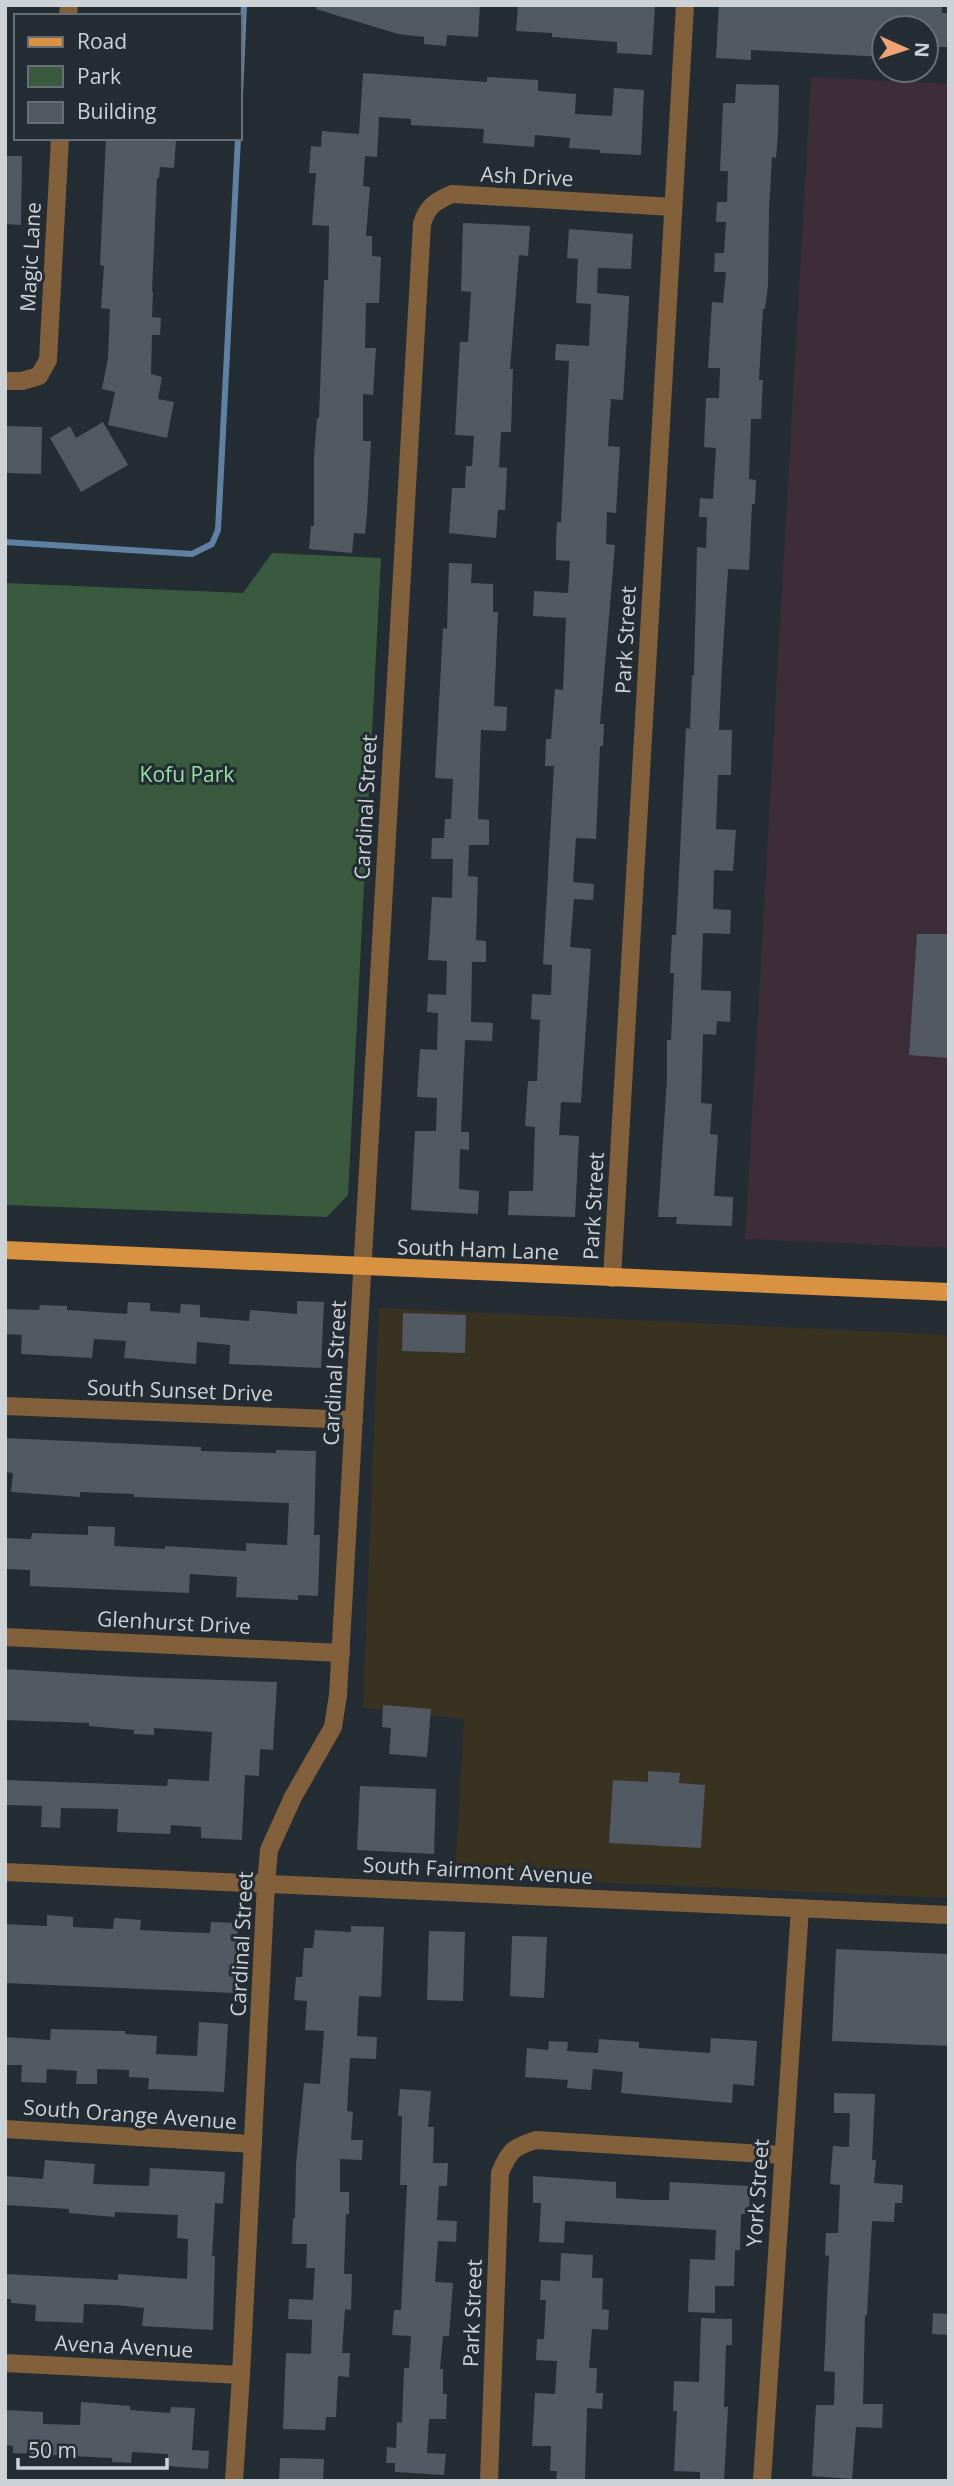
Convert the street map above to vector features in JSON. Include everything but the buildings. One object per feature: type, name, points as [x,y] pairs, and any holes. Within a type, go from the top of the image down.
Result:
[{"type":"main road","name":"South Ham Lane","points":[[5,1250],[949,1292]]},
{"type":"street","name":"Park Street","points":[[612,1278],[685,5]]},
{"type":"street","name":"Magic Lane","points":[[5,381],[22,382],[39,376],[48,360],[60,140]]},
{"type":"street","name":"Ash Drive","points":[[420,252],[425,214],[433,203],[452,194],[673,207]]},
{"type":"street","name":"Cardinal Street","points":[[234,2481],[269,1850],[293,1797],[332,1727],[341,1653],[420,252]]},
{"type":"street","name":"South Sunset Drive","points":[[5,1406],[354,1420]]},
{"type":"street","name":"Glenhurst Drive","points":[[5,1637],[341,1653]]},
{"type":"street","name":"South Fairmont Avenue","points":[[5,1872],[949,1915]]},
{"type":"street","name":"York Street","points":[[762,2481],[800,1908]]},
{"type":"street","name":"South Orange Avenue","points":[[5,2129],[253,2144]]},
{"type":"street","name":"Park Street","points":[[489,2481],[500,2173],[512,2150],[518,2145],[536,2140],[782,2155]]},
{"type":"street","name":"Avena Avenue","points":[[5,2363],[241,2375]]},
{"type":"shaded area","points":[[811,77],[870,80],[870,84],[949,84],[949,1248],[745,1239]]},
{"type":"shaded area","points":[[379,1308],[949,1335],[949,1898],[455,1876],[464,1719],[363,1708]]},
{"type":"green space","name":"Kofu Park","points":[[272,553],[381,558],[348,1195],[327,1217],[5,1205],[5,583],[243,593]]},
{"type":"waterway","points":[[242,50],[244,5]]},
{"type":"waterway","points":[[5,542],[192,554],[212,544],[218,530],[238,140]]}]
